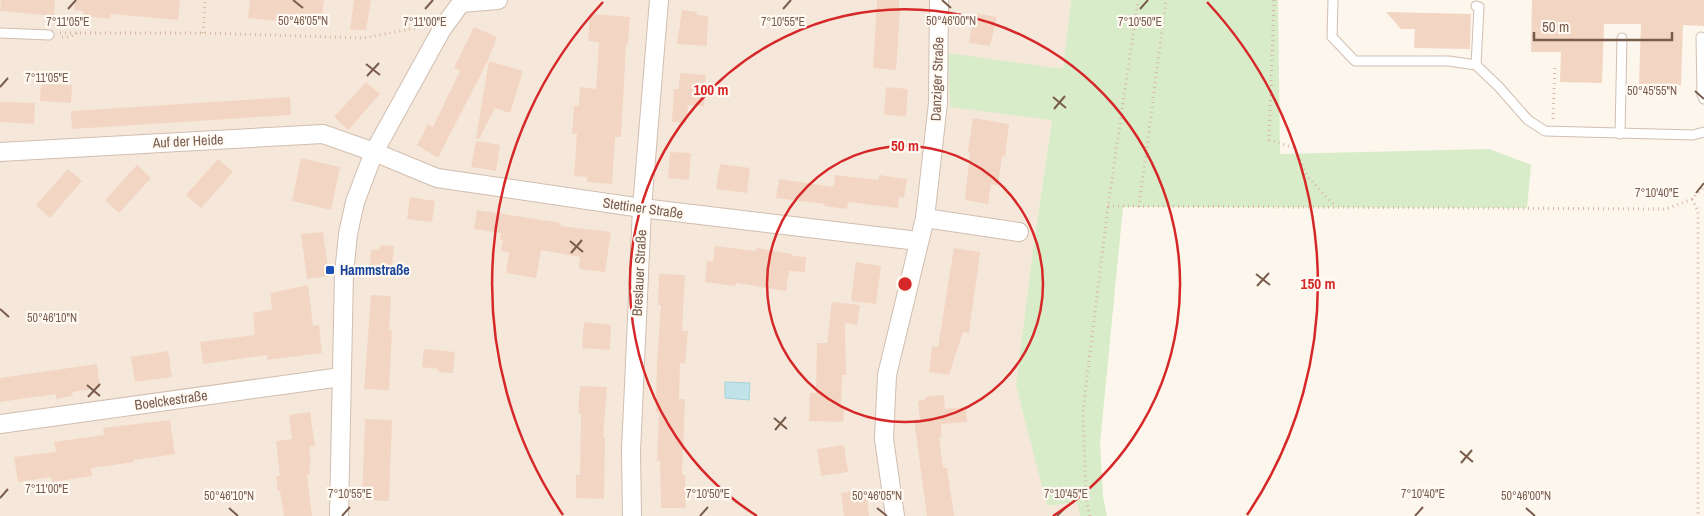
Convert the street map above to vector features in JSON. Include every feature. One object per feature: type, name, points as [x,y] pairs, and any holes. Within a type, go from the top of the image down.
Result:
[{"type":"street","points":[[338,516],[344,274],[348,234],[355,202],[374,152],[442,29],[461,2],[498,0]]},
{"type":"street","name":"Breslauer Straße","points":[[632,516],[631,451],[642,208],[659,0]]},
{"type":"street","name":"Danziger Straße","points":[[896,516],[884,439],[887,375],[925,218],[938,103],[939,0]]},
{"type":"street","name":"Auf der Heide","points":[[0,152],[322,134],[374,152]]},
{"type":"street","name":"Stettiner Straße","points":[[374,152],[437,178],[642,208],[918,241]]},
{"type":"street","points":[[925,218],[1019,232]]},
{"type":"street","name":"Boelckestraße","points":[[0,424],[341,377]]},
{"type":"lane","points":[[1333,0],[1332,37],[1355,61],[1449,61],[1476,65],[1499,87],[1528,120],[1545,132],[1693,135],[1704,132]]},
{"type":"lane","points":[[1476,6],[1479,6],[1476,65]]},
{"type":"lane","points":[[0,33],[49,35]]},
{"type":"lane","points":[[1701,37],[1702,95],[1704,99]]},
{"type":"lane","points":[[1620,134],[1622,38]]},
{"type":"path","points":[[203,33],[205,2],[208,0]]},
{"type":"path","points":[[1090,516],[1086,498],[1083,410],[1108,206],[1138,0]]},
{"type":"path","points":[[1139,208],[1166,0]]},
{"type":"path","points":[[1274,0],[1269,140],[1295,148],[1307,176],[1336,208]]},
{"type":"path","points":[[61,33],[203,33],[364,38],[431,24],[442,29]]},
{"type":"path","points":[[1553,132],[1555,65]]},
{"type":"path","points":[[1108,206],[1139,208],[1666,208],[1692,198],[1704,186]]},
{"type":"path","points":[[1692,198],[1698,211],[1698,516]]},
{"type":"shaded area","points":[[0,0],[1071,0],[1063,69],[1052,120],[1034,243],[1048,506],[1077,502],[1080,516],[0,516]]},
{"type":"green space","points":[[1071,0],[1278,0],[1280,154],[1489,149],[1531,165],[1527,208],[1123,207],[1100,444],[1103,496],[1107,516],[1080,516],[1077,502],[1047,506],[1016,385],[1052,120],[950,107],[948,53],[1063,69]]},
{"type":"water","points":[[725,382],[750,383],[749,400],[725,398]]},
{"type":"building","points":[[1,0],[55,0],[54,16],[0,11]]},
{"type":"building","points":[[75,0],[180,0],[178,20],[111,14],[110,19],[83,16],[83,11],[74,10]]},
{"type":"building","points":[[250,0],[324,0],[321,21],[276,16],[276,21],[248,18]]},
{"type":"building","points":[[354,0],[371,0],[366,30],[350,30]]},
{"type":"building","points":[[877,0],[899,0],[896,70],[873,68]]},
{"type":"building","points":[[1532,0],[1704,0],[1704,26],[1683,25],[1681,85],[1639,84],[1641,24],[1604,24],[1602,83],[1560,82],[1561,52],[1531,52]]},
{"type":"building","points":[[682,10],[708,16],[707,46],[677,44]]},
{"type":"building","points":[[1386,12],[1471,14],[1470,49],[1414,48],[1415,29],[1401,29]]},
{"type":"building","points":[[974,13],[997,17],[990,46],[969,43]]},
{"type":"building","points":[[590,14],[630,17],[628,44],[626,44],[621,137],[615,137],[612,184],[587,182],[587,177],[574,176],[577,134],[572,134],[574,106],[579,106],[580,87],[596,89],[599,42],[588,41]]},
{"type":"building","points":[[474,27],[497,37],[488,60],[438,158],[417,145],[428,124],[433,127],[460,71],[454,68]]},
{"type":"building","points":[[489,61],[523,71],[510,113],[495,108],[479,139],[476,138]]},
{"type":"building","points":[[680,73],[706,75],[704,106],[688,105],[686,123],[672,122],[674,89],[679,89]]},
{"type":"building","points":[[366,82],[380,94],[348,130],[334,117]]},
{"type":"building","points":[[41,84],[72,85],[71,103],[40,101]]},
{"type":"building","points":[[886,87],[908,89],[906,116],[884,115]]},
{"type":"building","points":[[290,97],[291,115],[72,129],[71,111]]},
{"type":"building","points":[[0,102],[35,103],[34,124],[0,122]]},
{"type":"building","points":[[973,118],[1009,124],[1005,157],[1002,156],[998,185],[991,184],[988,204],[965,200],[970,152],[968,152]]},
{"type":"building","points":[[476,141],[500,145],[496,171],[471,167]]},
{"type":"building","points":[[670,152],[691,153],[689,180],[668,178]]},
{"type":"building","points":[[301,158],[340,167],[331,210],[292,201]]},
{"type":"building","points":[[218,159],[233,172],[201,208],[186,195]]},
{"type":"building","points":[[720,164],[750,168],[747,193],[716,189]]},
{"type":"building","points":[[137,165],[151,178],[119,213],[105,200]]},
{"type":"building","points":[[68,169],[82,181],[50,218],[36,205]]},
{"type":"building","points":[[835,175],[878,180],[879,175],[907,179],[904,198],[899,197],[898,208],[848,202],[847,209],[824,206],[825,204],[776,198],[779,179],[834,187]]},
{"type":"building","points":[[410,197],[435,201],[432,222],[407,219]]},
{"type":"building","points":[[477,210],[561,223],[560,226],[611,232],[605,272],[579,269],[580,257],[541,250],[536,278],[506,273],[509,252],[501,251],[503,240],[500,240],[501,233],[474,229]]},
{"type":"building","points":[[323,232],[329,276],[307,279],[301,234]]},
{"type":"building","points":[[380,245],[394,246],[392,267],[370,266],[371,250],[379,250]]},
{"type":"building","points":[[715,246],[756,251],[757,248],[792,254],[792,256],[806,257],[805,272],[789,271],[786,291],[736,283],[735,286],[705,282],[707,261],[713,262]]},
{"type":"building","points":[[954,248],[980,252],[969,333],[963,332],[949,375],[929,372],[932,346],[938,347]]},
{"type":"building","points":[[856,262],[881,266],[876,304],[851,301]]},
{"type":"building","points":[[659,274],[685,275],[682,331],[688,331],[685,364],[680,363],[679,399],[685,399],[682,475],[685,475],[686,508],[661,508],[660,461],[657,461],[659,412],[656,412],[661,305],[658,305]]},
{"type":"building","points":[[308,285],[313,326],[319,325],[322,353],[267,360],[267,355],[203,364],[200,342],[255,335],[253,313],[272,309],[270,293]]},
{"type":"building","points":[[371,295],[391,296],[389,330],[392,330],[389,390],[364,389]]},
{"type":"building","points":[[832,302],[860,305],[857,325],[845,323],[846,375],[842,375],[841,408],[844,408],[843,422],[809,421],[810,393],[816,393],[817,343],[827,343]]},
{"type":"building","points":[[584,322],[611,325],[610,350],[582,348]]},
{"type":"building","points":[[424,349],[455,352],[453,373],[438,372],[438,369],[422,367]]},
{"type":"building","points":[[168,351],[172,377],[135,382],[131,357]]},
{"type":"building","points":[[97,364],[100,388],[72,392],[73,396],[56,399],[56,394],[0,402],[0,378]]},
{"type":"building","points":[[580,386],[607,387],[603,437],[605,437],[604,499],[576,498],[576,475],[580,475],[581,414],[578,413]]},
{"type":"building","points":[[944,395],[945,409],[966,407],[967,422],[941,424],[942,437],[939,437],[943,468],[947,468],[954,516],[927,516],[914,419],[920,419],[918,401],[925,400],[925,397]]},
{"type":"building","points":[[310,412],[315,446],[309,446],[311,465],[309,465],[310,475],[307,475],[312,516],[284,516],[276,477],[280,476],[276,441],[292,439],[289,415]]},
{"type":"building","points":[[365,419],[392,420],[389,501],[362,500]]},
{"type":"building","points":[[170,420],[175,454],[91,468],[92,476],[52,482],[51,477],[18,482],[14,457],[56,452],[54,442],[104,435],[103,428]]},
{"type":"building","points":[[844,445],[848,472],[821,476],[817,449]]},
{"type":"building","points":[[866,489],[869,516],[844,516],[841,493]]},
{"type":"place","name":"Hammstraße","points":[[330,270]]}]
